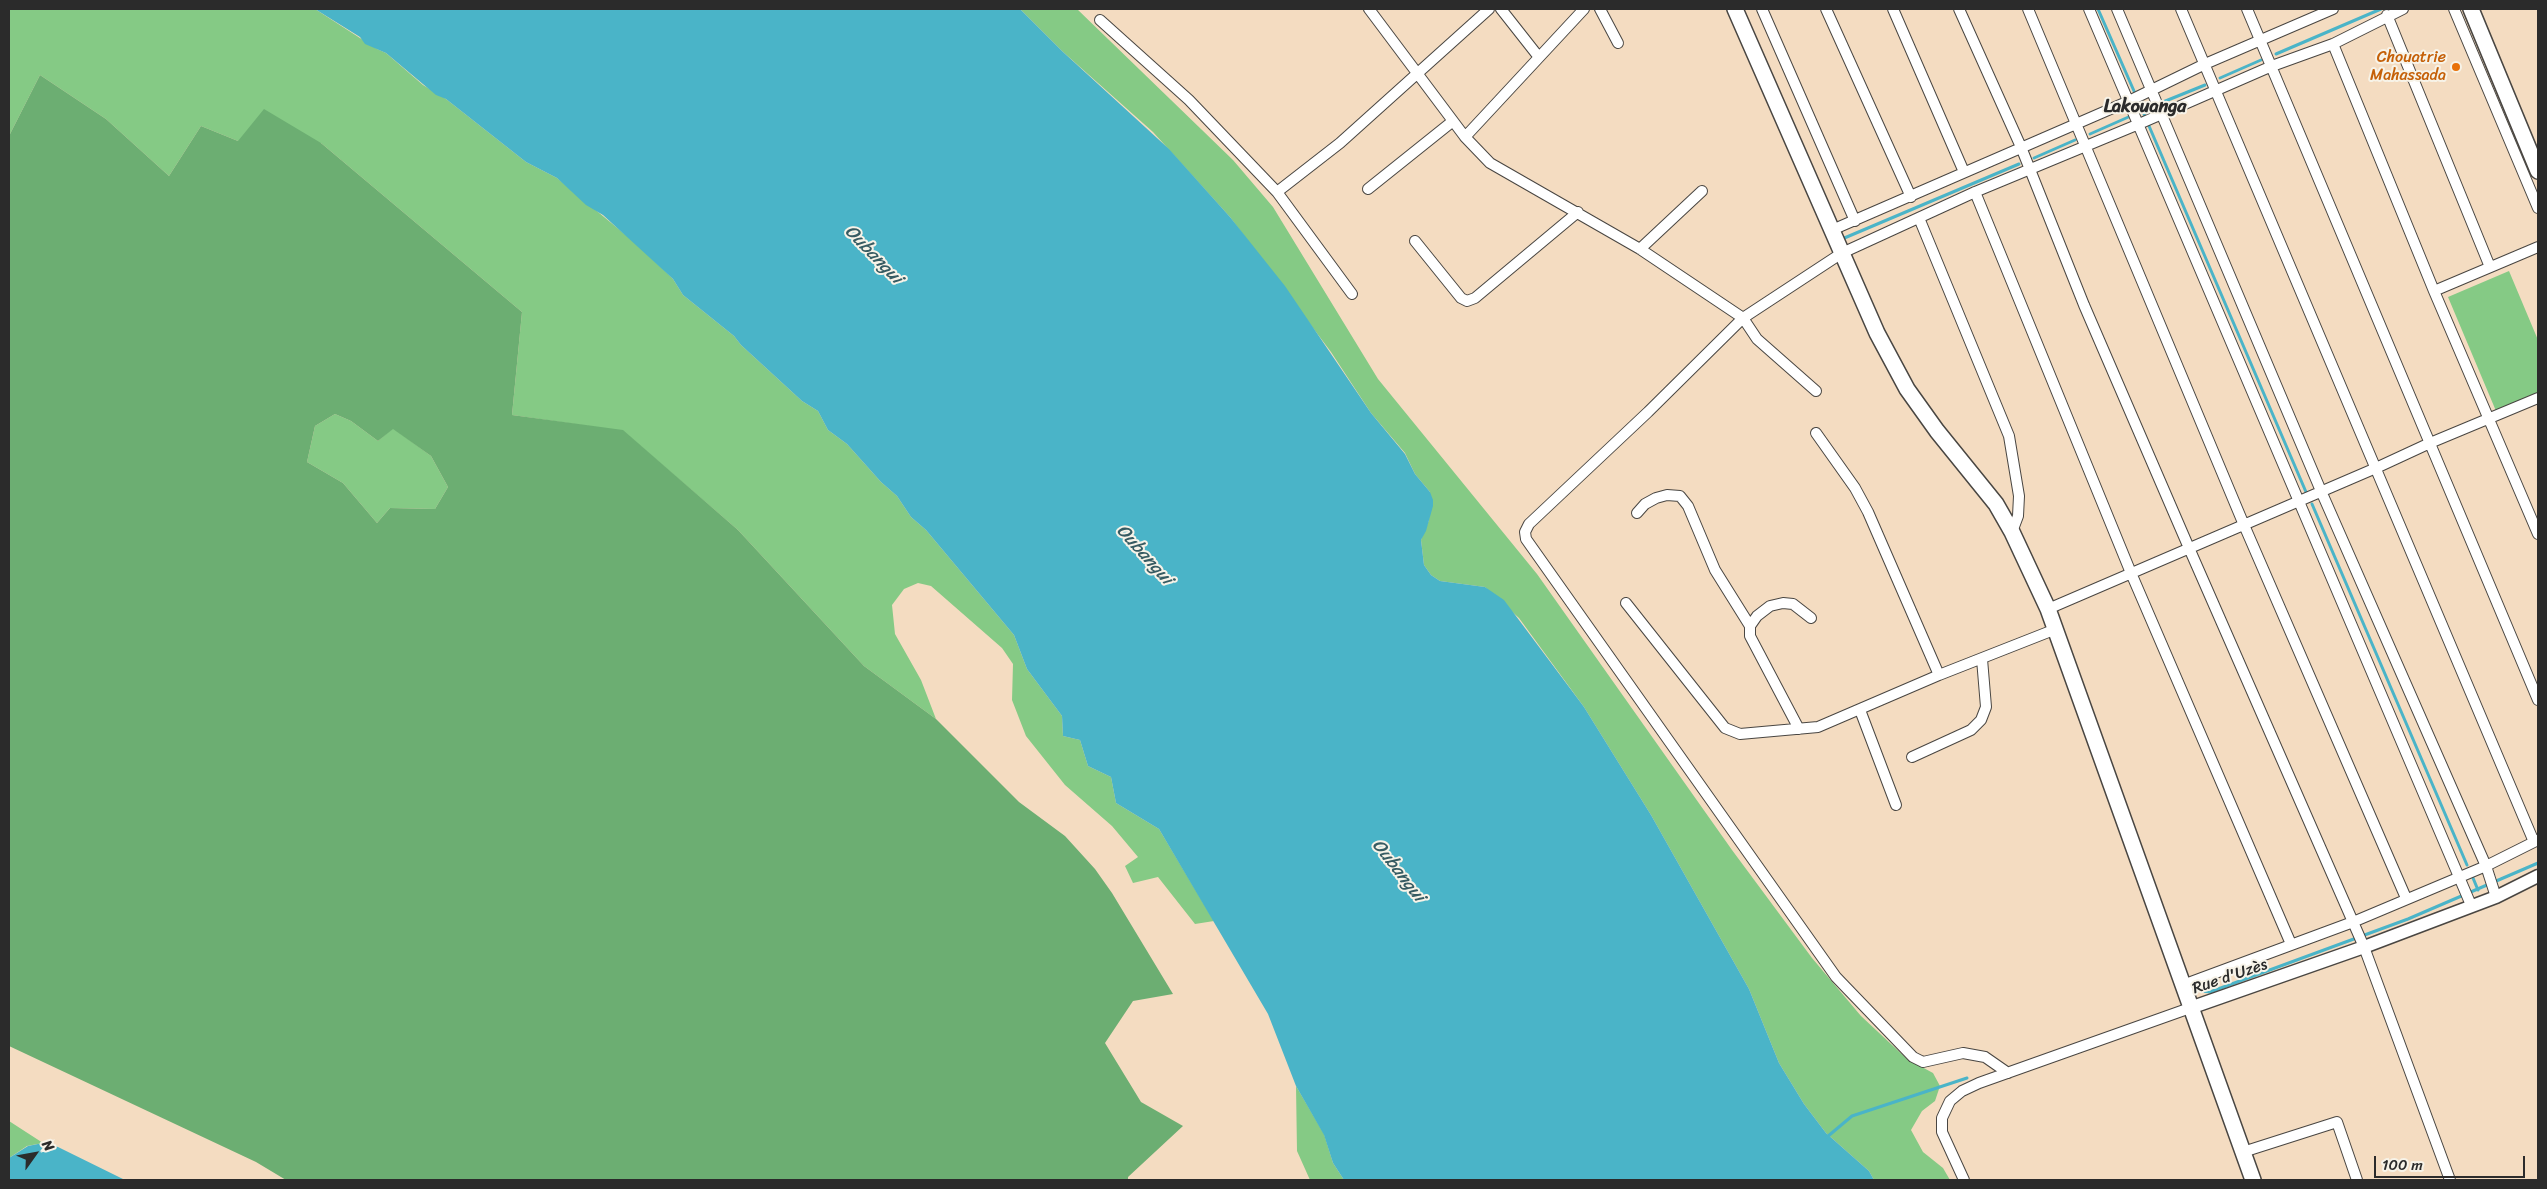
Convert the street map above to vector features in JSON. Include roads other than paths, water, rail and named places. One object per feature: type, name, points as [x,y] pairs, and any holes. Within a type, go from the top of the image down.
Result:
[{"type":"main road","points":[[1735,9],[1877,333],[1907,389],[1937,431],[1996,504],[2012,532],[2048,609],[2253,1180]]},
{"type":"main road","points":[[2471,9],[2538,171]]},
{"type":"street","points":[[1369,9],[1419,73],[1465,137],[1498,169],[1578,212],[1640,249],[1743,318],[1757,339],[1816,391]]},
{"type":"street","points":[[1277,192],[1340,143],[1490,9]]},
{"type":"street","points":[[1501,9],[1538,56]]},
{"type":"street","points":[[1465,137],[1503,98],[1538,56],[1584,9]]},
{"type":"street","points":[[1600,9],[1618,43]]},
{"type":"street","points":[[1762,9],[1855,221]]},
{"type":"street","points":[[1826,9],[1911,197]]},
{"type":"street","points":[[1893,9],[1964,172]]},
{"type":"street","points":[[1959,9],[2021,147],[2081,298],[2364,947],[2450,1180]]},
{"type":"street","points":[[2028,9],[2244,525],[2406,898]]},
{"type":"street","points":[[2089,9],[2471,905]]},
{"type":"street","points":[[2117,9],[2321,491],[2486,866],[2496,897]]},
{"type":"street","points":[[2181,9],[2536,841],[2486,866],[2406,898],[2353,922],[2183,984]]},
{"type":"street","points":[[2247,9],[2538,700]]},
{"type":"street","points":[[1832,230],[2152,91],[2317,12],[2333,9]]},
{"type":"street","points":[[2008,1073],[1985,1058],[1963,1053],[1923,1062],[1913,1057],[1843,984],[1526,539],[1525,532],[1529,524],[1648,412],[1743,318],[1842,254],[1975,192],[2272,66],[2333,44],[2403,9]]},
{"type":"street","points":[[2454,9],[2538,208]]},
{"type":"street","points":[[2387,16],[2490,267]]},
{"type":"street","points":[[1100,20],[1190,100],[1277,192],[1352,294]]},
{"type":"street","points":[[2333,44],[2434,291],[2538,534]]},
{"type":"street","points":[[1368,189],[1453,121]]},
{"type":"street","points":[[1640,249],[1702,191]]},
{"type":"street","points":[[1975,192],[2131,573],[2291,944]]},
{"type":"street","points":[[1415,241],[1460,298],[1467,301],[1475,298],[1578,212]]},
{"type":"street","points":[[1919,218],[2009,436],[2019,496],[2018,516],[2012,532]]},
{"type":"street","points":[[2434,291],[2538,247]]},
{"type":"street","points":[[2048,609],[2538,398]]},
{"type":"street","points":[[1816,433],[1855,488],[1868,512],[1939,675]]},
{"type":"street","points":[[1637,513],[1645,504],[1656,498],[1667,496],[1680,496],[1688,506],[1715,570],[1750,626],[1750,636],[1799,729]]},
{"type":"street","points":[[1626,603],[1725,728],[1740,734],[1785,728],[1818,727],[1939,675],[2056,629]]},
{"type":"street","points":[[1750,626],[1757,616],[1770,606],[1783,603],[1793,604],[1811,618]]},
{"type":"street","points":[[1912,757],[1971,730],[1981,720],[1986,707],[1982,659]]},
{"type":"street","points":[[1860,710],[1896,805]]},
{"type":"street","name":"Rue d'Uzès","points":[[1964,1180],[1942,1132],[1942,1118],[1950,1101],[1962,1091],[2364,947],[2496,897],[2538,876]]},
{"type":"street","points":[[2243,1152],[2337,1122],[2357,1180]]},
{"type":"water","name":"Oubangui","points":[[315,9],[1020,9],[1062,51],[1169,149],[1230,217],[1285,286],[1371,413],[1405,454],[1415,474],[1430,492],[1433,506],[1426,531],[1421,540],[1424,565],[1431,575],[1440,581],[1485,587],[1504,600],[1584,707],[1651,815],[1749,989],[1779,1063],[1804,1104],[1826,1133],[1869,1171],[1874,1180],[1344,1180],[1333,1163],[1324,1135],[1296,1086],[1268,1014],[1159,829],[1116,803],[1111,777],[1088,766],[1080,740],[1063,736],[1062,716],[1027,669],[1014,635],[926,530],[911,517],[897,496],[881,482],[847,444],[828,430],[818,411],[802,401],[741,345],[734,336],[683,295],[673,279],[603,215],[586,205],[557,178],[526,162],[446,99],[436,95],[386,53],[365,44],[360,37]]},
{"type":"water","points":[[43,1143],[58,1147],[125,1180],[9,1180],[9,1158],[28,1146]]},
{"type":"waterway","points":[[2098,9],[2134,91]]},
{"type":"waterway","points":[[2276,54],[2381,9]]},
{"type":"waterway","points":[[2220,78],[2261,60]]},
{"type":"waterway","points":[[2163,102],[2205,85]]},
{"type":"waterway","points":[[2139,104],[2145,116]]},
{"type":"waterway","points":[[2137,114],[2152,107]]},
{"type":"waterway","points":[[2090,134],[2133,115]]},
{"type":"waterway","points":[[2149,126],[2306,492]]},
{"type":"waterway","points":[[2034,158],[2075,140]]},
{"type":"waterway","points":[[1842,239],[2019,164]]},
{"type":"waterway","points":[[2312,504],[2467,865]]},
{"type":"waterway","points":[[2202,991],[2210,992],[2408,919],[2538,863]]},
{"type":"waterway","points":[[2473,878],[2478,890]]},
{"type":"waterway","points":[[1827,1137],[1852,1116],[1967,1078]]},
{"type":"place","name":"Chouatrie Mahassada","points":[[2456,67]]},
{"type":"district","name":"Lakouanga","points":[[2145,107]]}]
